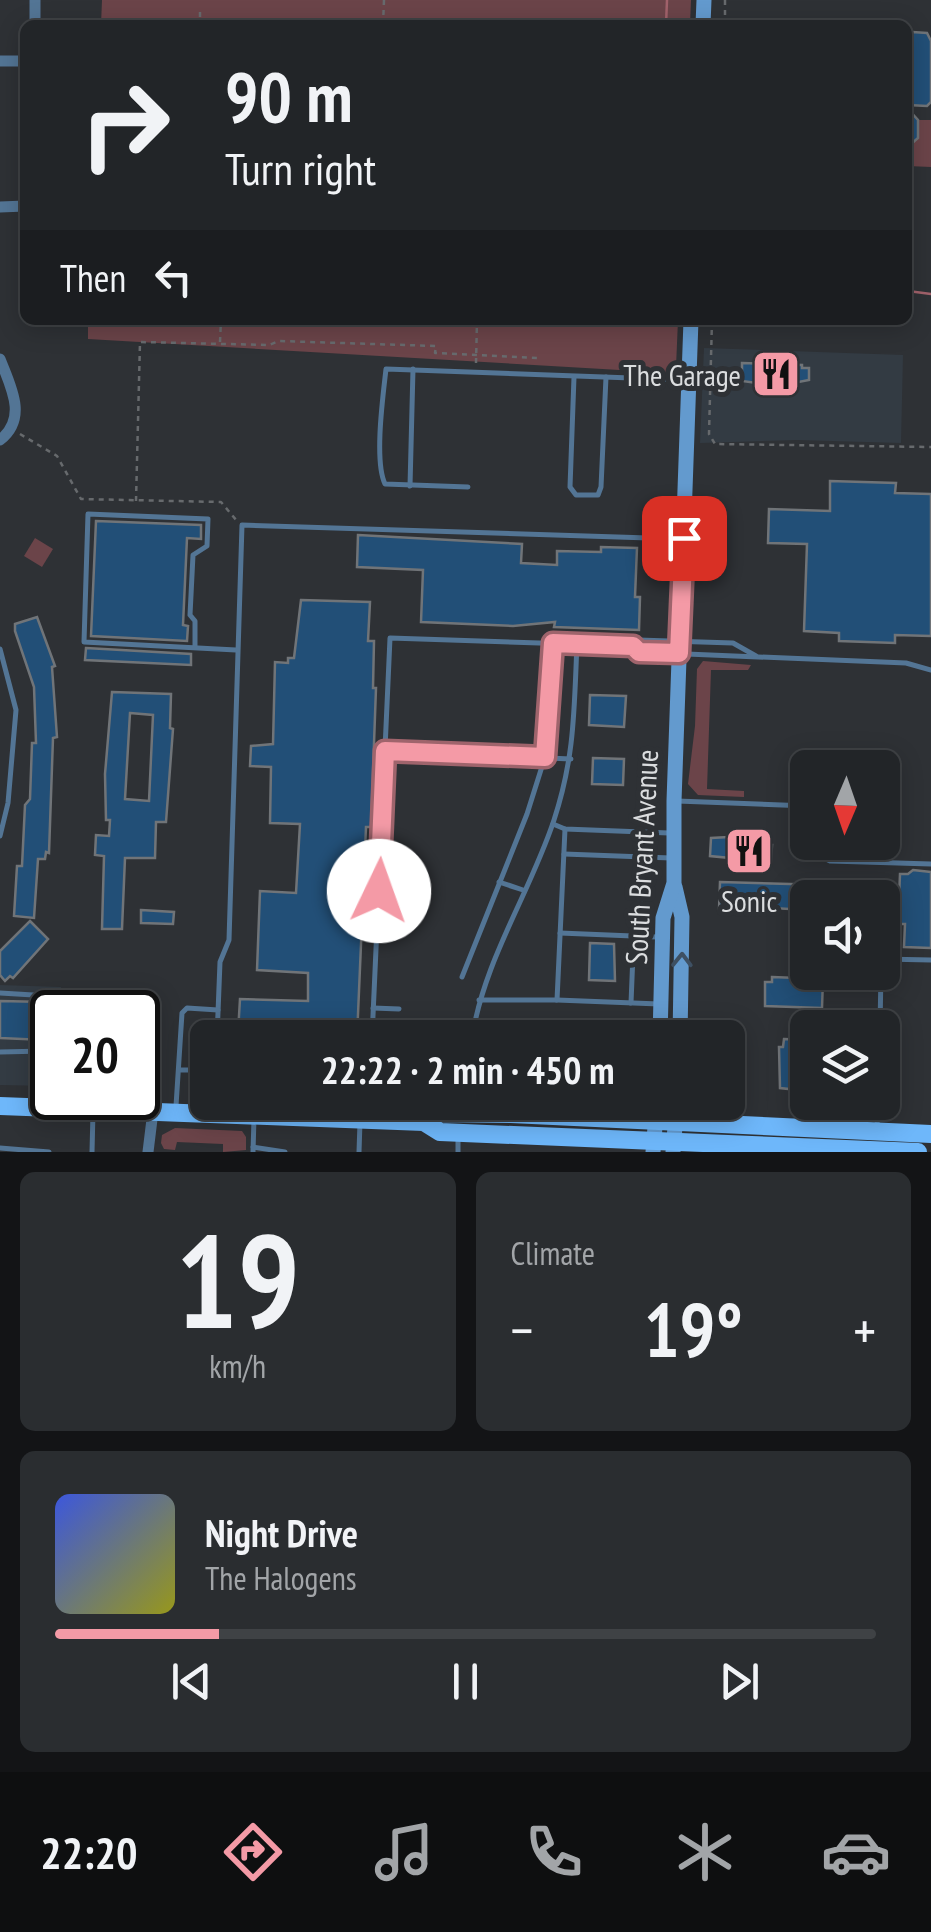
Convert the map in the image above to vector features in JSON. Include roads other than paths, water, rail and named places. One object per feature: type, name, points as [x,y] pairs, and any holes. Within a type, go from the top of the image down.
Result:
[{"type":"main road","name":"South Bryant Avenue","points":[[661,1020],[663,918],[674,883],[692,325]]},
{"type":"main road","points":[[674,883],[682,917],[680,1020]]},
{"type":"main road","points":[[0,1106],[30,1107]]},
{"type":"main road","points":[[160,1111],[190,1110]]},
{"type":"main road","points":[[745,1118],[931,1134]]},
{"type":"main road","points":[[411,1120],[424,1122],[440,1132],[563,1144],[918,1152]]},
{"type":"main road","points":[[424,1122],[428,1120]]},
{"type":"main road","points":[[654,1146],[655,1120]]},
{"type":"main road","points":[[673,1147],[675,1120]]},
{"type":"main road","points":[[877,1151],[904,1132]]},
{"type":"street","points":[[0,359],[15,401],[16,420],[0,440]]},
{"type":"street","points":[[148,1152],[153,1120]]},
{"type":"lane","points":[[468,487],[385,484],[381,479],[386,369],[688,380]]},
{"type":"lane","points":[[410,486],[412,370]]},
{"type":"lane","points":[[574,376],[570,487],[576,495],[598,496],[606,377]]},
{"type":"lane","points":[[195,648],[195,621],[190,614],[193,555],[207,546],[208,519],[88,514],[84,642],[195,648],[236,650]]},
{"type":"lane","points":[[218,1020],[220,962],[229,940],[242,526],[684,538]]},
{"type":"lane","points":[[373,1020],[390,638],[633,646],[639,652],[734,644],[756,656]]},
{"type":"lane","points":[[633,646],[638,640],[756,656],[906,663],[931,670]]},
{"type":"lane","points":[[462,977],[527,814],[545,757],[553,643]]},
{"type":"lane","points":[[476,1020],[523,890],[553,824],[571,759],[577,644]]},
{"type":"lane","points":[[0,649],[16,710],[8,803],[0,836]]},
{"type":"lane","points":[[385,751],[571,759]]},
{"type":"lane","points":[[674,800],[790,805]]},
{"type":"lane","points":[[553,824],[565,829],[674,834]]},
{"type":"lane","points":[[557,1000],[565,829]]},
{"type":"lane","points":[[564,854],[674,858]]},
{"type":"lane","points":[[631,1003],[642,857]]},
{"type":"lane","points":[[828,860],[931,864]]},
{"type":"lane","points":[[499,882],[523,890]]},
{"type":"lane","points":[[560,933],[662,938]]},
{"type":"lane","points":[[900,959],[931,960]]},
{"type":"lane","points":[[0,993],[30,995]]},
{"type":"lane","points":[[480,1000],[661,1004]]},
{"type":"lane","points":[[175,1112],[182,1013],[187,1008],[218,1010]]},
{"type":"lane","points":[[374,1008],[399,1009]]},
{"type":"lane","points":[[0,1052],[30,1051]]},
{"type":"lane","points":[[180,1070],[190,1070]]},
{"type":"lane","points":[[92,1152],[93,1120]]},
{"type":"lane","points":[[254,1120],[253,1150],[285,1152]]},
{"type":"lane","points":[[359,1152],[365,1120]]},
{"type":"lane","points":[[877,1120],[877,1130]]},
{"type":"lane","points":[[458,1132],[458,1152]]},
{"type":"lane","points":[[0,1148],[49,1152]]},
{"type":"waterway","points":[[666,20],[667,0]]},
{"type":"waterway","points":[[912,292],[931,294]]},
{"type":"place","name":"The Garage","points":[[776,374]]},
{"type":"place","name":"Sonic","points":[[749,851]]}]
